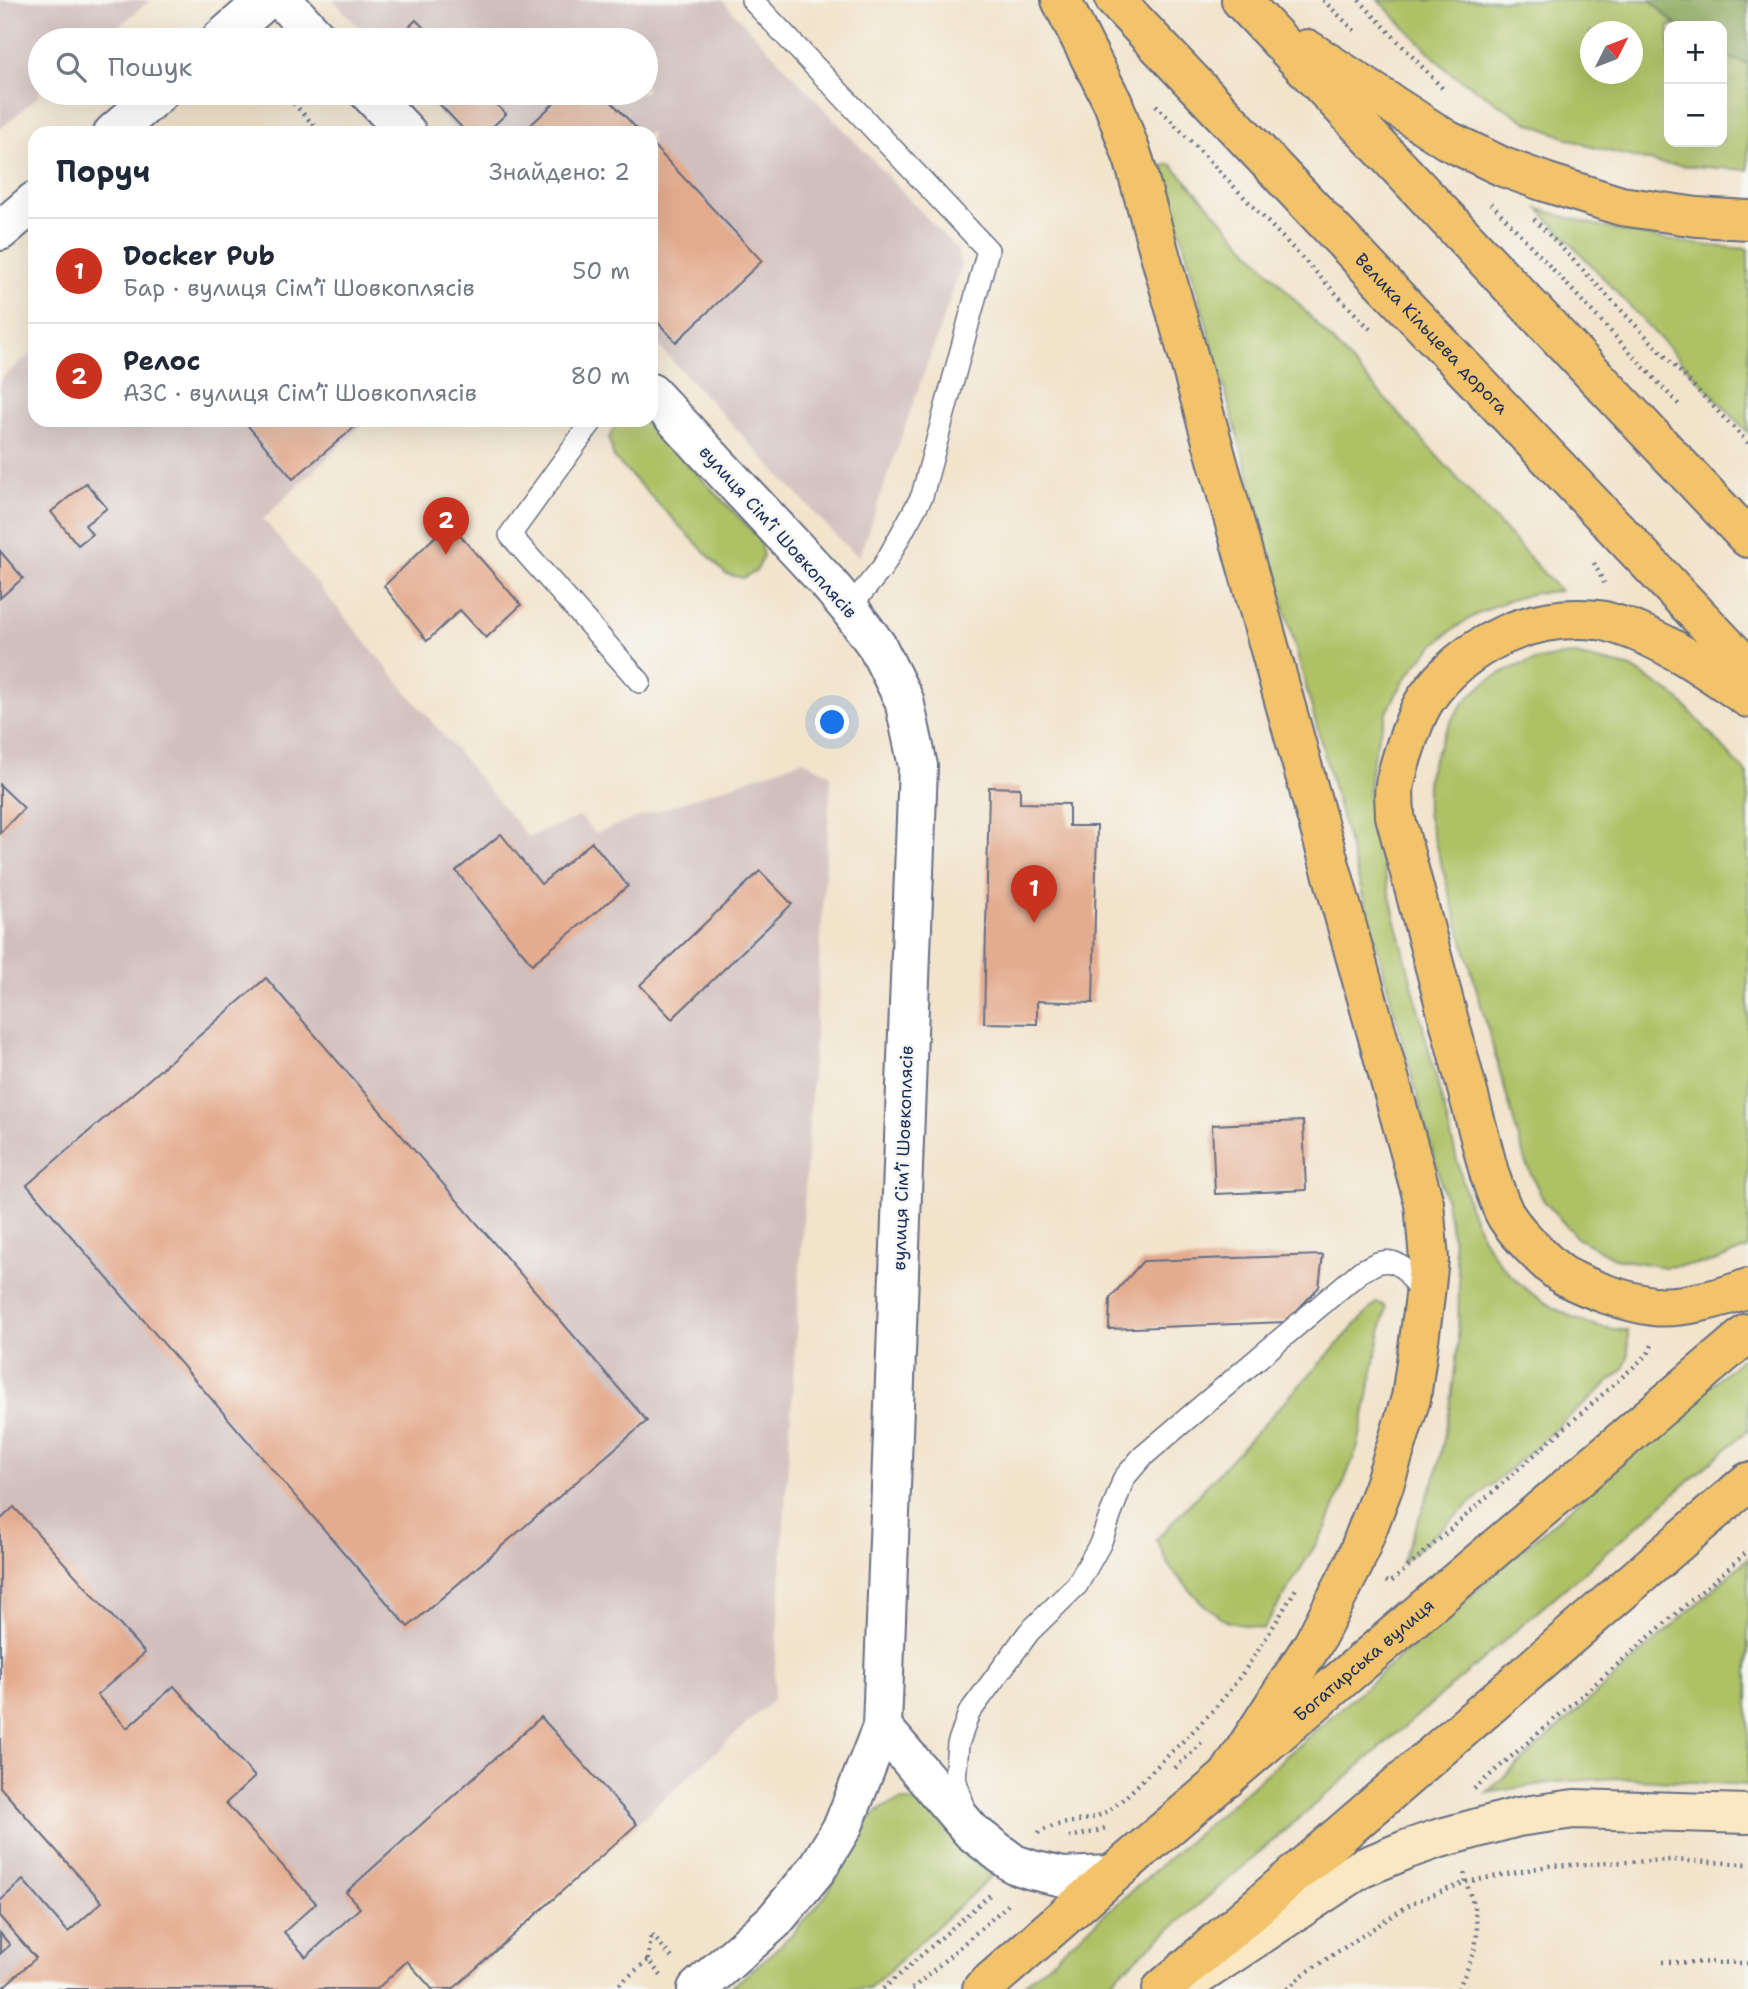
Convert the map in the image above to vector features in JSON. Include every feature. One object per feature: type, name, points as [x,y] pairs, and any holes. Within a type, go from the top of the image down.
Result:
[{"type":"main road","points":[[1061,0],[1113,103],[1134,161],[1424,1203],[1429,1259],[1411,1398],[1384,1485],[1354,1564],[1313,1644],[1226,1779]]},
{"type":"main road","name":"Велика Кільцева дорога","points":[[1115,0],[1748,668]]},
{"type":"main road","points":[[1248,8],[1447,141],[1486,159],[1545,183],[1621,206],[1697,217],[1748,220]]},
{"type":"main road","points":[[1248,8],[1748,538]]},
{"type":"main road","points":[[1748,698],[1682,654],[1639,632],[1599,620],[1557,621],[1521,628],[1488,642],[1451,667],[1424,701],[1394,786],[1395,816],[1490,1176],[1506,1215],[1528,1244],[1564,1276],[1606,1294],[1654,1306],[1669,1306],[1725,1297],[1748,1288]]},
{"type":"main road","name":"Богатирська вулиця","points":[[982,1989],[1748,1333]]},
{"type":"main road","points":[[1162,1989],[1748,1482]]},
{"type":"main road","points":[[1178,1989],[1360,1869],[1408,1849],[1459,1833],[1518,1817],[1574,1809],[1748,1814]]},
{"type":"street","points":[[234,28],[266,0]]},
{"type":"street","points":[[282,0],[308,28]]},
{"type":"street","points":[[121,126],[145,105]]},
{"type":"street","points":[[380,105],[400,126]]},
{"type":"street","points":[[0,231],[28,207]]},
{"type":"street","name":"вулиця Сімʼї Шовкоплясів","points":[[658,401],[849,608],[877,646],[904,700],[918,765],[882,1727]]},
{"type":"street","points":[[680,1984],[774,1921],[817,1869],[843,1826],[882,1727],[972,1832],[1014,1864],[1063,1877],[1112,1875]]},
{"type":"lane","points":[[752,0],[988,250],[922,496],[883,567],[849,608]]},
{"type":"lane","points":[[588,427],[510,535],[640,682]]},
{"type":"lane","points":[[972,1832],[955,1779],[958,1744],[969,1713],[1028,1632],[1077,1585],[1100,1544],[1124,1478],[1142,1457],[1361,1271],[1382,1261],[1398,1265],[1412,1276],[1424,1304]]},
{"type":"path","points":[[1359,0],[1449,95]]},
{"type":"path","points":[[1107,90],[1138,86],[1375,334]]},
{"type":"path","points":[[295,105],[315,126]]},
{"type":"path","points":[[1486,159],[1475,186],[1682,408]]},
{"type":"path","points":[[1527,211],[1748,443]]},
{"type":"path","points":[[1593,562],[1625,628]]},
{"type":"path","points":[[1458,1989],[1478,1938],[1476,1912],[1466,1882],[1454,1806],[1748,1551]]},
{"type":"path","points":[[1171,1771],[1209,1736]]},
{"type":"path","points":[[912,1989],[1018,1896],[1040,1851],[1051,1841],[1094,1832],[1117,1821]]},
{"type":"path","points":[[1287,1989],[1304,1974],[1412,1903],[1466,1882],[1548,1866],[1670,1860],[1748,1864]]},
{"type":"path","points":[[614,1989],[648,1960],[652,1935]]},
{"type":"path","points":[[648,1960],[680,1984]]},
{"type":"path","points":[[1662,1962],[1748,1963]]},
{"type":"shaded area","points":[[0,0],[150,0],[117,28],[28,28],[28,105],[0,129]]},
{"type":"shaded area","points":[[333,0],[722,0],[958,251],[961,268],[859,557],[658,345],[658,126],[451,126],[431,105],[658,105],[658,28],[360,28]]},
{"type":"shaded area","points":[[28,356],[28,427],[360,427],[263,519],[528,837],[580,817],[595,833],[803,760],[831,775],[773,1700],[453,1989],[407,1961],[377,1989],[0,1989],[0,380]]},
{"type":"green space","points":[[1378,0],[1748,0],[1748,170],[1662,164],[1588,146],[1527,122],[1449,72]]},
{"type":"green space","points":[[1650,0],[1748,0],[1748,64],[1727,58],[1727,21],[1672,21]]},
{"type":"green space","points":[[1171,164],[1560,591],[1532,594],[1494,606],[1464,622],[1437,642],[1414,667],[1396,695],[1382,726],[1373,759],[1369,804],[1469,1206],[1482,1235],[1500,1263],[1534,1295],[1575,1319],[1628,1331],[1628,1356],[1624,1369],[1401,1564],[1437,1472],[1450,1409],[1458,1343],[1459,1279],[1446,1201],[1162,166]]},
{"type":"green space","points":[[1539,209],[1642,235],[1694,244],[1748,249],[1748,433]]},
{"type":"green space","points":[[614,427],[652,427],[759,538],[763,556],[757,570],[743,578],[726,574],[614,458],[609,438]]},
{"type":"green space","points":[[1575,655],[1632,668],[1678,698],[1748,775],[1748,1248],[1710,1263],[1664,1267],[1614,1258],[1577,1238],[1544,1201],[1526,1164],[1427,814],[1430,768],[1449,724],[1462,706],[1492,678],[1510,669],[1552,657]]},
{"type":"green space","points":[[1377,1302],[1386,1307],[1358,1446],[1326,1528],[1263,1629],[1226,1621],[1202,1603],[1171,1569],[1156,1540]]},
{"type":"green space","points":[[1748,1353],[1748,1430],[1101,1989],[1019,1989]]},
{"type":"green space","points":[[1748,1558],[1748,1785],[1617,1778],[1554,1782],[1486,1793]]},
{"type":"green space","points":[[901,1800],[918,1803],[938,1821],[966,1854],[992,1876],[869,1989],[729,1989],[778,1947],[814,1910],[838,1876],[868,1821],[887,1806]]},
{"type":"building","points":[[416,20],[424,28],[408,28]]},
{"type":"building","points":[[440,105],[497,105],[506,114],[493,126],[460,126]]},
{"type":"building","points":[[552,105],[614,105],[634,126],[530,126]]},
{"type":"building","points":[[658,150],[762,261],[676,342],[658,323]]},
{"type":"building","points":[[249,427],[355,427],[293,479]]},
{"type":"building","points":[[86,483],[107,508],[85,525],[92,534],[78,545],[51,512]]},
{"type":"building","points":[[449,523],[521,605],[486,638],[460,610],[427,641],[384,586]]},
{"type":"building","points":[[0,551],[23,578],[0,598]]},
{"type":"building","points":[[0,785],[24,808],[0,833]]},
{"type":"building","points":[[989,787],[1020,788],[1020,803],[1069,804],[1069,826],[1097,826],[1093,1003],[1037,1001],[1037,1024],[984,1023]]},
{"type":"building","points":[[501,834],[541,884],[592,842],[628,886],[532,964],[456,871]]},
{"type":"building","points":[[760,871],[792,904],[672,1019],[640,985]]},
{"type":"building","points":[[266,978],[647,1421],[408,1627],[27,1185]]},
{"type":"building","points":[[1303,1121],[1306,1190],[1215,1194],[1212,1125]]},
{"type":"building","points":[[1323,1255],[1319,1287],[1286,1322],[1109,1329],[1110,1298],[1143,1261]]},
{"type":"building","points":[[14,1507],[145,1653],[97,1695],[127,1728],[174,1686],[255,1777],[226,1803],[316,1903],[284,1932],[306,1957],[360,1908],[346,1892],[541,1717],[637,1824],[453,1989],[432,1989],[407,1961],[377,1989],[1,1989],[36,1958],[0,1917],[0,1901],[23,1880],[68,1932],[102,1902],[0,1787],[0,1520]]},
{"type":"building","points":[[0,1933],[10,1945],[0,1954]]},
{"type":"place","name":"Релос","points":[[446,555]]},
{"type":"place","name":"Docker Pub","points":[[1034,923]]}]
